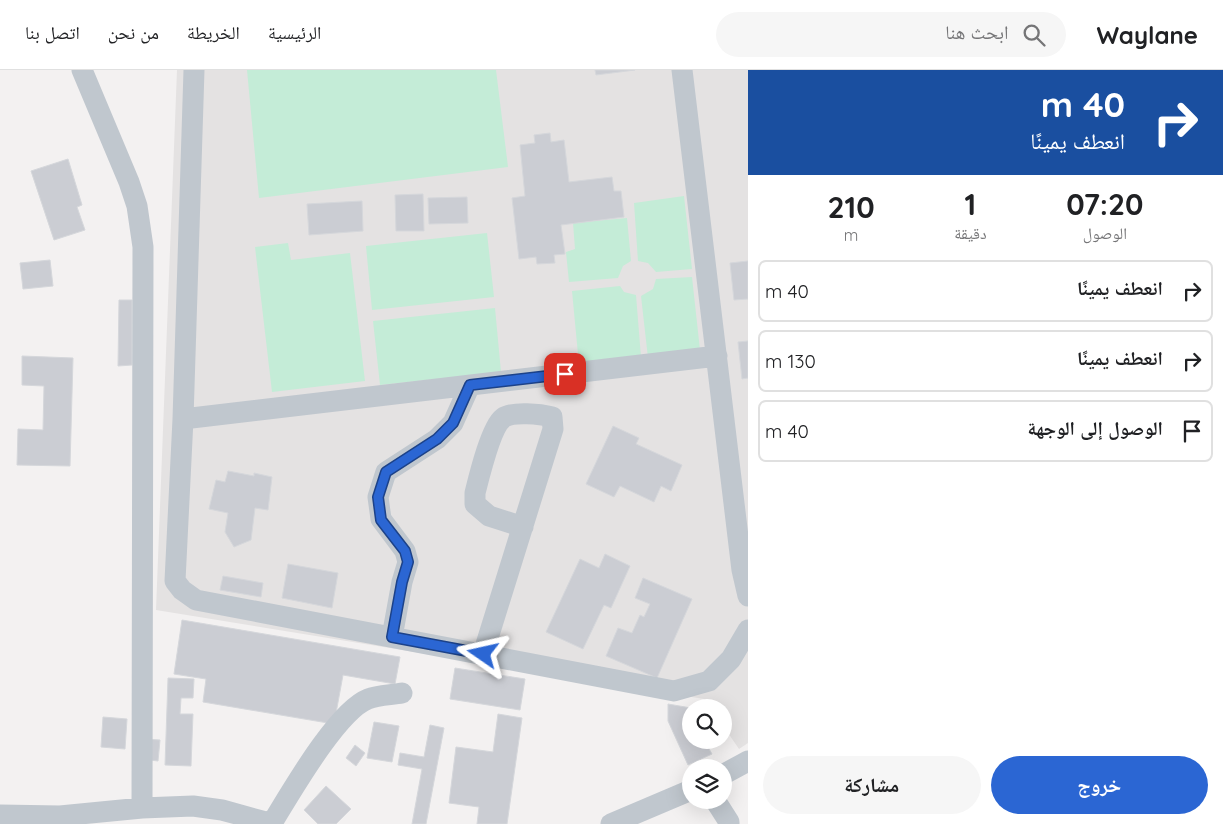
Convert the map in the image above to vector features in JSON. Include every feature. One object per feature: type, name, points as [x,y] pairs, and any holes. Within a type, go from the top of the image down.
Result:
[{"type":"street","points":[[194,70],[183,419],[175,572],[175,581],[182,590],[196,600],[674,691],[709,681],[731,659],[748,630]]},
{"type":"street","points":[[682,70],[742,570],[748,596]]},
{"type":"street","points":[[82,71],[129,182],[137,206],[143,247],[142,808]]},
{"type":"street","points":[[183,419],[717,356]]},
{"type":"street","points":[[392,637],[402,582],[408,562],[405,551],[381,520],[378,497],[386,472],[437,439],[453,423],[470,385]]},
{"type":"street","points":[[483,654],[523,527],[553,429],[552,417],[542,414],[512,414],[503,418],[494,428],[475,493],[475,504],[489,516],[523,527]]},
{"type":"street","points":[[0,815],[60,816],[142,808],[193,806],[222,810],[272,824],[305,770],[348,713],[368,699],[402,693]]},
{"type":"street","points":[[732,770],[748,761]]},
{"type":"street","points":[[611,824],[682,794]]},
{"type":"street","points":[[721,809],[729,824]]},
{"type":"shaded area","points":[[177,70],[748,70],[748,743],[739,749],[732,739],[732,699],[704,699],[156,610]]},
{"type":"green space","points":[[247,70],[496,70],[508,167],[259,198]]},
{"type":"green space","points":[[684,196],[692,269],[656,272],[648,263],[638,261],[634,203]]},
{"type":"green space","points":[[627,218],[631,261],[623,266],[618,278],[569,282],[566,252],[575,249],[573,223]]},
{"type":"green space","points":[[487,233],[494,297],[372,310],[366,246]]},
{"type":"green space","points":[[288,243],[291,260],[350,253],[365,381],[272,392],[255,247]]},
{"type":"green space","points":[[692,277],[700,350],[648,358],[641,296],[653,289],[656,279]]},
{"type":"green space","points":[[620,286],[624,292],[636,295],[641,357],[579,365],[572,291]]},
{"type":"green space","points":[[495,308],[501,372],[380,385],[373,321]]},
{"type":"building","points":[[595,70],[635,70],[596,75]]},
{"type":"building","points":[[550,133],[551,142],[564,140],[569,182],[612,177],[614,191],[621,191],[624,217],[561,225],[565,254],[554,255],[555,263],[537,264],[536,257],[519,259],[512,198],[525,196],[520,145],[535,143],[534,135]]},
{"type":"building","points":[[68,159],[82,205],[77,207],[85,230],[54,240],[31,171]]},
{"type":"building","points":[[423,194],[424,231],[396,231],[395,195]]},
{"type":"building","points":[[467,197],[468,223],[429,224],[428,198]]},
{"type":"building","points":[[362,201],[363,231],[309,235],[307,204]]},
{"type":"building","points":[[50,260],[53,286],[23,289],[20,263]]},
{"type":"building","points":[[748,261],[748,299],[734,300],[730,263]]},
{"type":"building","points":[[119,300],[132,300],[132,365],[118,366]]},
{"type":"building","points":[[748,341],[748,378],[742,379],[738,342]]},
{"type":"building","points":[[22,356],[73,358],[70,466],[17,465],[18,429],[43,430],[44,386],[22,385]]},
{"type":"building","points":[[613,426],[639,438],[636,444],[682,465],[671,491],[661,486],[654,502],[620,486],[614,497],[586,484]]},
{"type":"building","points":[[228,471],[254,476],[254,473],[272,477],[268,510],[255,508],[251,540],[234,547],[225,532],[228,513],[209,509],[216,480],[225,482]]},
{"type":"building","points":[[605,554],[630,566],[611,608],[604,605],[583,649],[546,632],[580,559],[599,568]]},
{"type":"building","points":[[288,564],[338,573],[332,608],[282,598]]},
{"type":"building","points":[[223,576],[263,583],[261,597],[220,590]]},
{"type":"building","points":[[643,578],[692,599],[657,678],[606,656],[618,628],[632,633],[640,615],[644,617],[650,604],[635,598]]},
{"type":"building","points":[[182,620],[400,657],[395,684],[343,675],[334,724],[203,702],[206,679],[174,674]]},
{"type":"building","points":[[455,668],[525,679],[520,710],[450,699]]},
{"type":"building","points":[[168,678],[194,679],[193,698],[181,698],[180,714],[193,714],[191,766],[165,765]]},
{"type":"building","points":[[668,704],[682,706],[682,749],[709,749],[712,754],[701,759],[685,759],[668,721]]},
{"type":"building","points":[[498,714],[522,718],[507,824],[477,824],[479,807],[449,803],[456,747],[493,752]]},
{"type":"building","points":[[103,717],[127,719],[125,749],[101,747]]},
{"type":"building","points":[[374,722],[399,726],[392,762],[367,758]]},
{"type":"building","points":[[430,725],[444,728],[426,824],[412,824],[422,769],[398,765],[400,753],[424,757]]},
{"type":"building","points":[[144,739],[160,740],[158,761],[142,759]]},
{"type":"building","points":[[355,745],[365,753],[356,766],[346,758]]},
{"type":"building","points":[[326,786],[351,809],[336,824],[318,824],[304,810]]},
{"type":"route","points":[[483,654],[392,637],[402,582],[408,562],[405,551],[381,520],[378,497],[386,472],[437,439],[453,423],[470,385],[565,374]]}]
